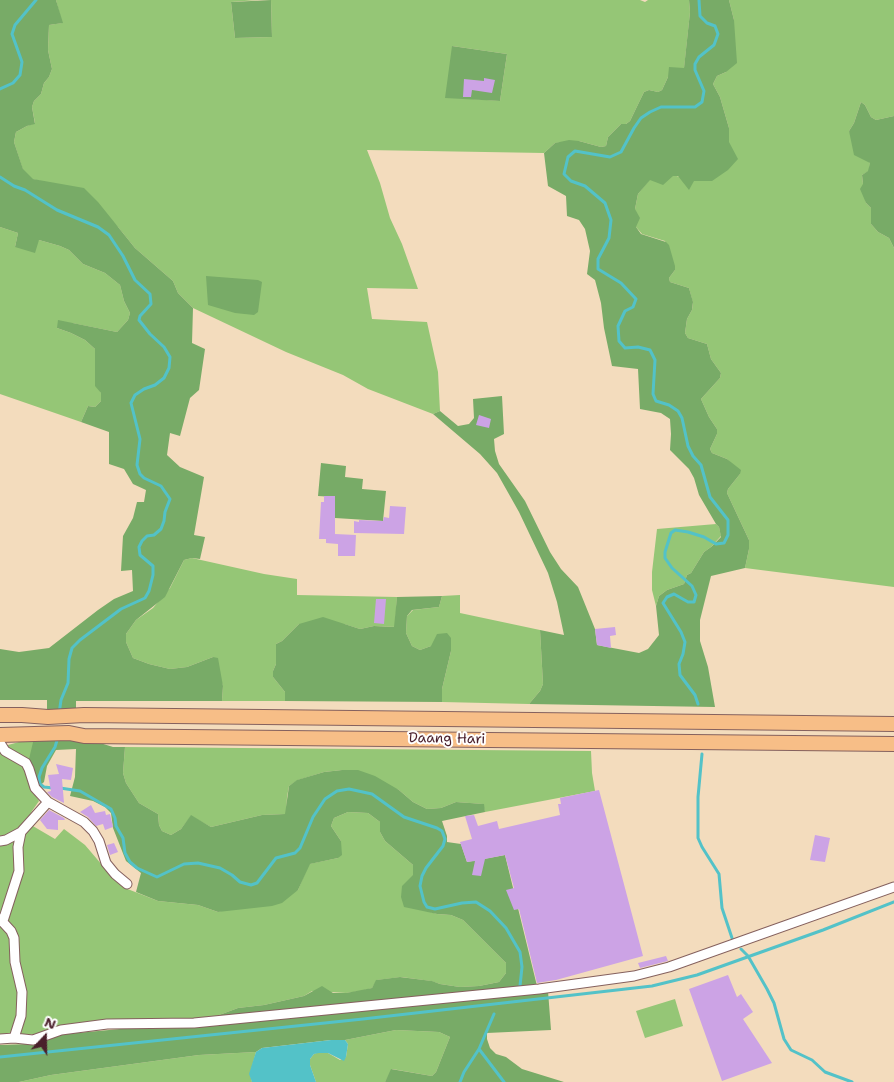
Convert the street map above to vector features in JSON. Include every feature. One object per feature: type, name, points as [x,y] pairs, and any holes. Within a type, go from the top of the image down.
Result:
[{"type":"main road","name":"Daang Hari","points":[[0,715],[48,717],[93,715],[894,724]]},
{"type":"main road","points":[[401,718],[401,738]]},
{"type":"main road","name":"Daang Hari","points":[[0,735],[69,732],[84,736],[894,744]]},
{"type":"street","points":[[0,744],[4,751],[26,763],[35,788],[48,802],[84,822],[93,831],[106,862],[115,874],[127,884]]},
{"type":"street","points":[[0,841],[21,832],[48,802]]},
{"type":"street","points":[[14,1038],[22,1016],[22,992],[15,962],[14,938],[11,931],[1,920],[19,871],[18,847],[21,832]]},
{"type":"street","points":[[0,1039],[33,1040],[61,1030],[107,1024],[194,1024],[529,990],[634,976],[669,967],[894,887]]},
{"type":"green space","points":[[0,0],[56,0],[63,23],[49,25],[48,50],[52,69],[44,83],[41,94],[34,101],[32,107],[35,124],[16,132],[14,142],[23,169],[33,179],[84,188],[98,202],[135,248],[173,281],[178,293],[193,308],[192,343],[205,349],[199,390],[190,398],[180,436],[170,433],[167,455],[180,467],[204,477],[194,535],[205,537],[200,559],[184,560],[165,597],[136,620],[126,634],[126,642],[133,658],[170,669],[187,667],[213,657],[218,658],[223,686],[222,701],[76,701],[76,709],[47,709],[47,700],[0,700],[0,649],[19,652],[49,648],[114,599],[133,591],[132,570],[121,571],[123,536],[133,518],[137,502],[144,502],[146,490],[133,484],[124,469],[109,464],[109,432],[81,422],[88,406],[95,407],[101,401],[101,393],[95,386],[95,349],[85,340],[57,328],[58,320],[117,332],[128,320],[130,313],[124,301],[120,285],[105,273],[83,264],[69,250],[60,246],[39,240],[35,253],[15,247],[18,233],[0,227]]},
{"type":"green space","points":[[56,0],[258,0],[231,2],[235,38],[272,37],[271,0],[640,0],[645,2],[648,0],[689,0],[690,12],[684,69],[668,77],[662,90],[658,92],[649,90],[644,92],[630,121],[626,124],[621,124],[608,137],[606,146],[601,147],[579,141],[555,143],[544,153],[367,150],[380,183],[390,218],[402,244],[418,289],[367,288],[372,319],[427,322],[438,372],[440,411],[433,414],[368,389],[343,375],[286,352],[193,308],[178,293],[173,281],[135,248],[118,227],[49,183],[32,179],[23,170],[14,142],[16,132],[35,123],[32,107],[34,101],[41,94],[44,83],[52,69],[48,50],[49,25],[62,23]],"holes":[[[452,46],[507,54],[500,101],[473,99]]]},
{"type":"green space","points":[[271,0],[272,37],[235,38],[231,2]]},
{"type":"green space","points":[[689,0],[729,0],[734,20],[737,63],[726,72],[717,76],[713,84],[720,97],[729,128],[729,142],[738,159],[728,170],[712,181],[694,181],[689,190],[678,176],[673,176],[663,185],[650,180],[638,194],[635,209],[640,218],[636,227],[641,234],[666,242],[669,245],[675,266],[675,270],[669,278],[670,282],[689,288],[693,302],[692,310],[687,319],[685,333],[688,338],[707,344],[711,359],[721,373],[720,378],[701,399],[717,429],[717,434],[710,449],[712,453],[727,459],[741,470],[727,493],[749,540],[745,568],[711,576],[700,620],[700,641],[708,667],[715,707],[529,704],[540,691],[543,684],[540,630],[564,635],[548,573],[519,512],[497,473],[480,454],[433,414],[440,411],[458,426],[469,424],[474,418],[473,399],[502,396],[504,434],[494,439],[499,464],[525,501],[550,552],[561,569],[578,587],[595,629],[597,645],[639,653],[648,649],[659,635],[656,606],[659,596],[667,590],[684,584],[687,575],[691,573],[704,552],[721,537],[719,527],[699,495],[689,469],[670,450],[670,419],[661,413],[640,409],[638,369],[612,366],[595,280],[587,274],[590,251],[585,229],[579,220],[567,216],[566,196],[548,186],[544,153],[555,143],[569,140],[601,147],[606,146],[608,137],[621,124],[626,124],[630,121],[644,92],[649,90],[658,92],[662,90],[668,77],[669,67],[684,68],[690,12]]},
{"type":"green space","points":[[729,0],[894,0],[894,116],[876,120],[871,117],[865,105],[861,102],[854,123],[849,131],[870,163],[869,171],[862,175],[866,203],[871,208],[871,224],[878,232],[889,238],[894,248],[894,587],[745,568],[749,540],[727,493],[740,474],[727,459],[712,453],[710,449],[717,434],[717,429],[701,399],[720,378],[721,373],[711,359],[707,344],[688,338],[685,333],[687,319],[692,310],[693,303],[689,288],[670,282],[669,278],[675,270],[665,241],[642,234],[636,227],[635,209],[638,194],[650,179],[673,175],[694,181],[729,142],[729,128],[720,97],[713,84],[717,76],[726,72],[734,20]]},
{"type":"green space","points":[[452,46],[507,54],[500,101],[445,98]]},
{"type":"green space","points":[[861,102],[865,105],[871,117],[876,120],[894,116],[894,248],[889,238],[878,232],[871,224],[871,208],[866,203],[860,189],[863,184],[862,175],[868,171],[870,163],[854,155],[849,131],[854,123]]},
{"type":"green space","points":[[0,227],[18,233],[15,247],[39,240],[60,246],[69,250],[83,264],[105,273],[120,285],[124,301],[130,313],[128,320],[117,332],[72,323],[57,328],[85,340],[95,349],[95,376],[101,393],[101,401],[95,407],[88,406],[81,422],[0,394]]},
{"type":"green space","points":[[206,276],[258,280],[262,282],[258,312],[254,315],[235,313],[208,305]]},
{"type":"green space","points":[[321,463],[346,466],[345,477],[363,479],[362,489],[386,491],[383,521],[335,518],[335,497],[318,496]]},
{"type":"green space","points":[[716,524],[719,527],[721,536],[704,552],[691,573],[687,575],[684,584],[667,590],[659,596],[656,606],[652,590],[652,572],[657,529]]},
{"type":"green space","points":[[192,558],[264,574],[297,579],[297,595],[397,597],[395,627],[374,626],[360,629],[344,624],[299,624],[282,641],[276,644],[276,664],[273,677],[285,692],[285,701],[222,701],[223,686],[213,657],[187,667],[170,669],[133,658],[126,642],[126,634],[136,620],[153,608],[170,588],[184,560]]},
{"type":"green space","points":[[460,595],[460,613],[540,630],[543,684],[540,691],[529,704],[442,702],[442,689],[451,651],[431,646],[420,650],[412,646],[406,633],[407,616],[413,610],[439,607],[442,596]]},
{"type":"green space","points":[[442,596],[439,607],[412,610],[407,616],[406,633],[412,646],[420,650],[431,646],[437,634],[447,633],[451,638],[451,651],[442,689],[442,702],[285,701],[285,692],[273,677],[276,664],[276,644],[282,641],[299,624],[323,617],[360,629],[374,626],[394,627],[397,597]]},
{"type":"green space","points":[[34,738],[29,784],[39,801],[26,822],[55,839],[64,829],[85,845],[114,879],[125,888],[158,901],[198,905],[218,912],[298,890],[309,864],[338,858],[341,841],[331,826],[334,818],[348,812],[368,813],[380,822],[380,832],[385,841],[413,865],[413,875],[424,910],[437,914],[451,915],[463,920],[506,963],[506,973],[499,982],[479,986],[460,987],[401,977],[377,980],[372,988],[361,991],[346,993],[312,991],[304,996],[264,1005],[238,1008],[211,1018],[100,1020],[62,1025],[38,1034],[0,1036],[0,746]]},
{"type":"green space","points":[[34,738],[84,738],[113,747],[125,747],[123,773],[126,783],[139,803],[158,814],[159,825],[162,831],[171,835],[181,829],[191,815],[211,827],[262,815],[285,814],[289,786],[297,780],[324,772],[342,770],[358,770],[375,776],[399,790],[413,802],[427,809],[441,808],[456,802],[484,804],[485,812],[442,821],[447,842],[461,844],[467,862],[505,855],[537,986],[211,1018],[238,1008],[264,1005],[304,996],[322,986],[333,993],[346,993],[372,988],[376,980],[400,977],[460,987],[479,986],[499,982],[506,973],[506,963],[463,920],[451,915],[404,907],[401,897],[402,886],[413,875],[413,865],[385,841],[380,832],[380,822],[368,813],[348,812],[334,818],[331,826],[341,841],[342,855],[338,858],[310,864],[298,890],[282,903],[272,906],[218,912],[198,905],[158,901],[136,892],[141,873],[126,861],[113,828],[111,813],[105,807],[93,801],[70,796],[75,777],[76,749],[56,750],[47,766],[44,782],[33,792],[26,772]]},
{"type":"green space","points":[[125,747],[591,751],[595,791],[485,812],[483,804],[456,802],[441,808],[427,809],[413,802],[399,790],[342,770],[324,772],[298,780],[289,786],[286,814],[262,815],[211,827],[191,816],[181,829],[171,835],[162,831],[159,825],[158,814],[139,803],[126,783],[123,773]]},
{"type":"green space","points":[[548,991],[551,1030],[487,1033],[487,1039],[490,1048],[496,1054],[506,1057],[522,1069],[564,1082],[385,1082],[391,1069],[432,1076],[436,1072],[450,1037],[439,1032],[396,1030],[345,1040],[262,1048],[256,1052],[199,1055],[51,1075],[19,1082],[0,1082],[0,1045],[30,1044],[55,1035],[120,1029],[184,1028]]},
{"type":"green space","points":[[675,999],[683,1026],[645,1038],[636,1011]]},
{"type":"green space","points":[[396,1030],[439,1032],[450,1037],[436,1072],[432,1076],[392,1069],[385,1082],[316,1082],[310,1065],[310,1059],[314,1054],[319,1052],[328,1053],[340,1060],[346,1057],[348,1044],[345,1040]]},
{"type":"green space","points":[[256,1052],[250,1074],[252,1082],[19,1082],[51,1075],[199,1055]]},
{"type":"water","points":[[345,1040],[348,1044],[346,1057],[344,1061],[328,1053],[314,1054],[310,1059],[310,1065],[316,1082],[252,1082],[249,1074],[256,1052],[262,1048]]},
{"type":"building","points":[[484,78],[495,80],[492,93],[472,90],[471,97],[463,97],[464,79],[484,81]]},
{"type":"building","points":[[479,415],[491,419],[489,428],[476,425]]},
{"type":"building","points":[[324,496],[335,496],[335,534],[356,535],[355,556],[338,556],[338,544],[326,543],[326,539],[319,539],[321,502],[324,502]]},
{"type":"building","points":[[390,506],[406,507],[404,534],[354,533],[354,521],[383,521],[384,517],[389,518]]},
{"type":"building","points":[[376,599],[386,599],[384,624],[374,623]]},
{"type":"building","points":[[615,627],[616,635],[610,636],[611,648],[597,645],[595,629]]},
{"type":"building","points":[[56,764],[73,768],[71,780],[62,779],[64,803],[47,792],[51,791],[48,775],[59,774]]},
{"type":"building","points":[[599,790],[643,956],[556,980],[537,983],[519,909],[514,910],[506,890],[514,888],[505,855],[485,859],[481,876],[472,875],[475,861],[467,862],[460,842],[472,839],[465,816],[474,815],[478,826],[497,821],[499,829],[560,815],[558,804],[561,804],[560,798]]},
{"type":"building","points":[[91,805],[95,813],[105,811],[106,815],[110,814],[113,827],[105,830],[103,824],[96,826],[88,817],[80,812]]},
{"type":"building","points":[[49,810],[65,820],[58,820],[58,830],[47,829],[40,820]]},
{"type":"building","points":[[815,835],[830,838],[825,862],[810,860]]},
{"type":"building","points":[[114,843],[118,852],[110,855],[107,845]]},
{"type":"building","points":[[666,956],[668,961],[640,968],[638,963]]},
{"type":"building","points":[[728,975],[737,997],[741,994],[753,1012],[743,1019],[772,1063],[722,1081],[689,989]]},
{"type":"waterway","points":[[0,89],[13,83],[20,75],[22,62],[12,34],[15,25],[36,0]]},
{"type":"waterway","points":[[698,704],[695,695],[680,675],[679,664],[685,642],[663,603],[667,597],[674,594],[688,602],[694,602],[696,595],[692,586],[672,568],[665,558],[665,552],[671,533],[675,530],[704,537],[716,544],[724,543],[728,535],[728,520],[710,497],[701,465],[693,456],[688,446],[682,418],[678,411],[669,405],[656,401],[653,394],[655,360],[650,350],[638,347],[625,348],[619,341],[618,326],[625,311],[633,307],[636,299],[621,283],[598,269],[598,259],[609,238],[611,220],[605,203],[585,186],[571,181],[564,174],[568,157],[575,151],[610,157],[621,152],[641,118],[650,112],[661,107],[695,107],[702,102],[704,91],[695,70],[695,64],[699,57],[714,45],[718,34],[715,26],[707,23],[700,16],[699,0]]},
{"type":"waterway","points":[[0,177],[57,210],[98,227],[109,235],[123,256],[135,280],[150,294],[151,304],[140,316],[139,320],[164,347],[170,357],[169,368],[164,378],[135,395],[131,403],[140,439],[137,465],[140,474],[161,486],[170,499],[161,529],[154,535],[147,536],[139,547],[140,555],[153,566],[149,591],[145,598],[121,609],[72,648],[69,659],[68,683],[61,700],[59,714]]},
{"type":"waterway","points":[[53,788],[44,787],[40,784],[39,777],[42,768],[55,747],[58,737]]},
{"type":"waterway","points":[[702,754],[698,797],[698,838],[719,874],[722,908],[732,938]]},
{"type":"waterway","points":[[60,788],[80,791],[111,809],[116,826],[123,838],[125,853],[130,862],[137,868],[157,877],[184,864],[198,863],[220,868],[240,882],[251,885],[257,883],[276,858],[295,853],[300,848],[313,817],[325,799],[337,791],[349,789],[372,794],[404,817],[442,831],[445,839],[443,846],[422,876],[420,886],[424,902],[427,907],[435,909],[476,902],[490,911],[506,928],[520,952],[522,967],[520,986]]},
{"type":"waterway","points":[[0,1057],[363,1019],[652,986],[697,975],[823,930],[894,902]]},
{"type":"waterway","points":[[741,949],[748,956],[774,1003],[784,1039],[791,1050],[812,1060],[825,1072],[852,1082]]},
{"type":"waterway","points":[[460,1082],[464,1072],[479,1049],[494,1014]]},
{"type":"waterway","points":[[479,1049],[504,1082]]}]
